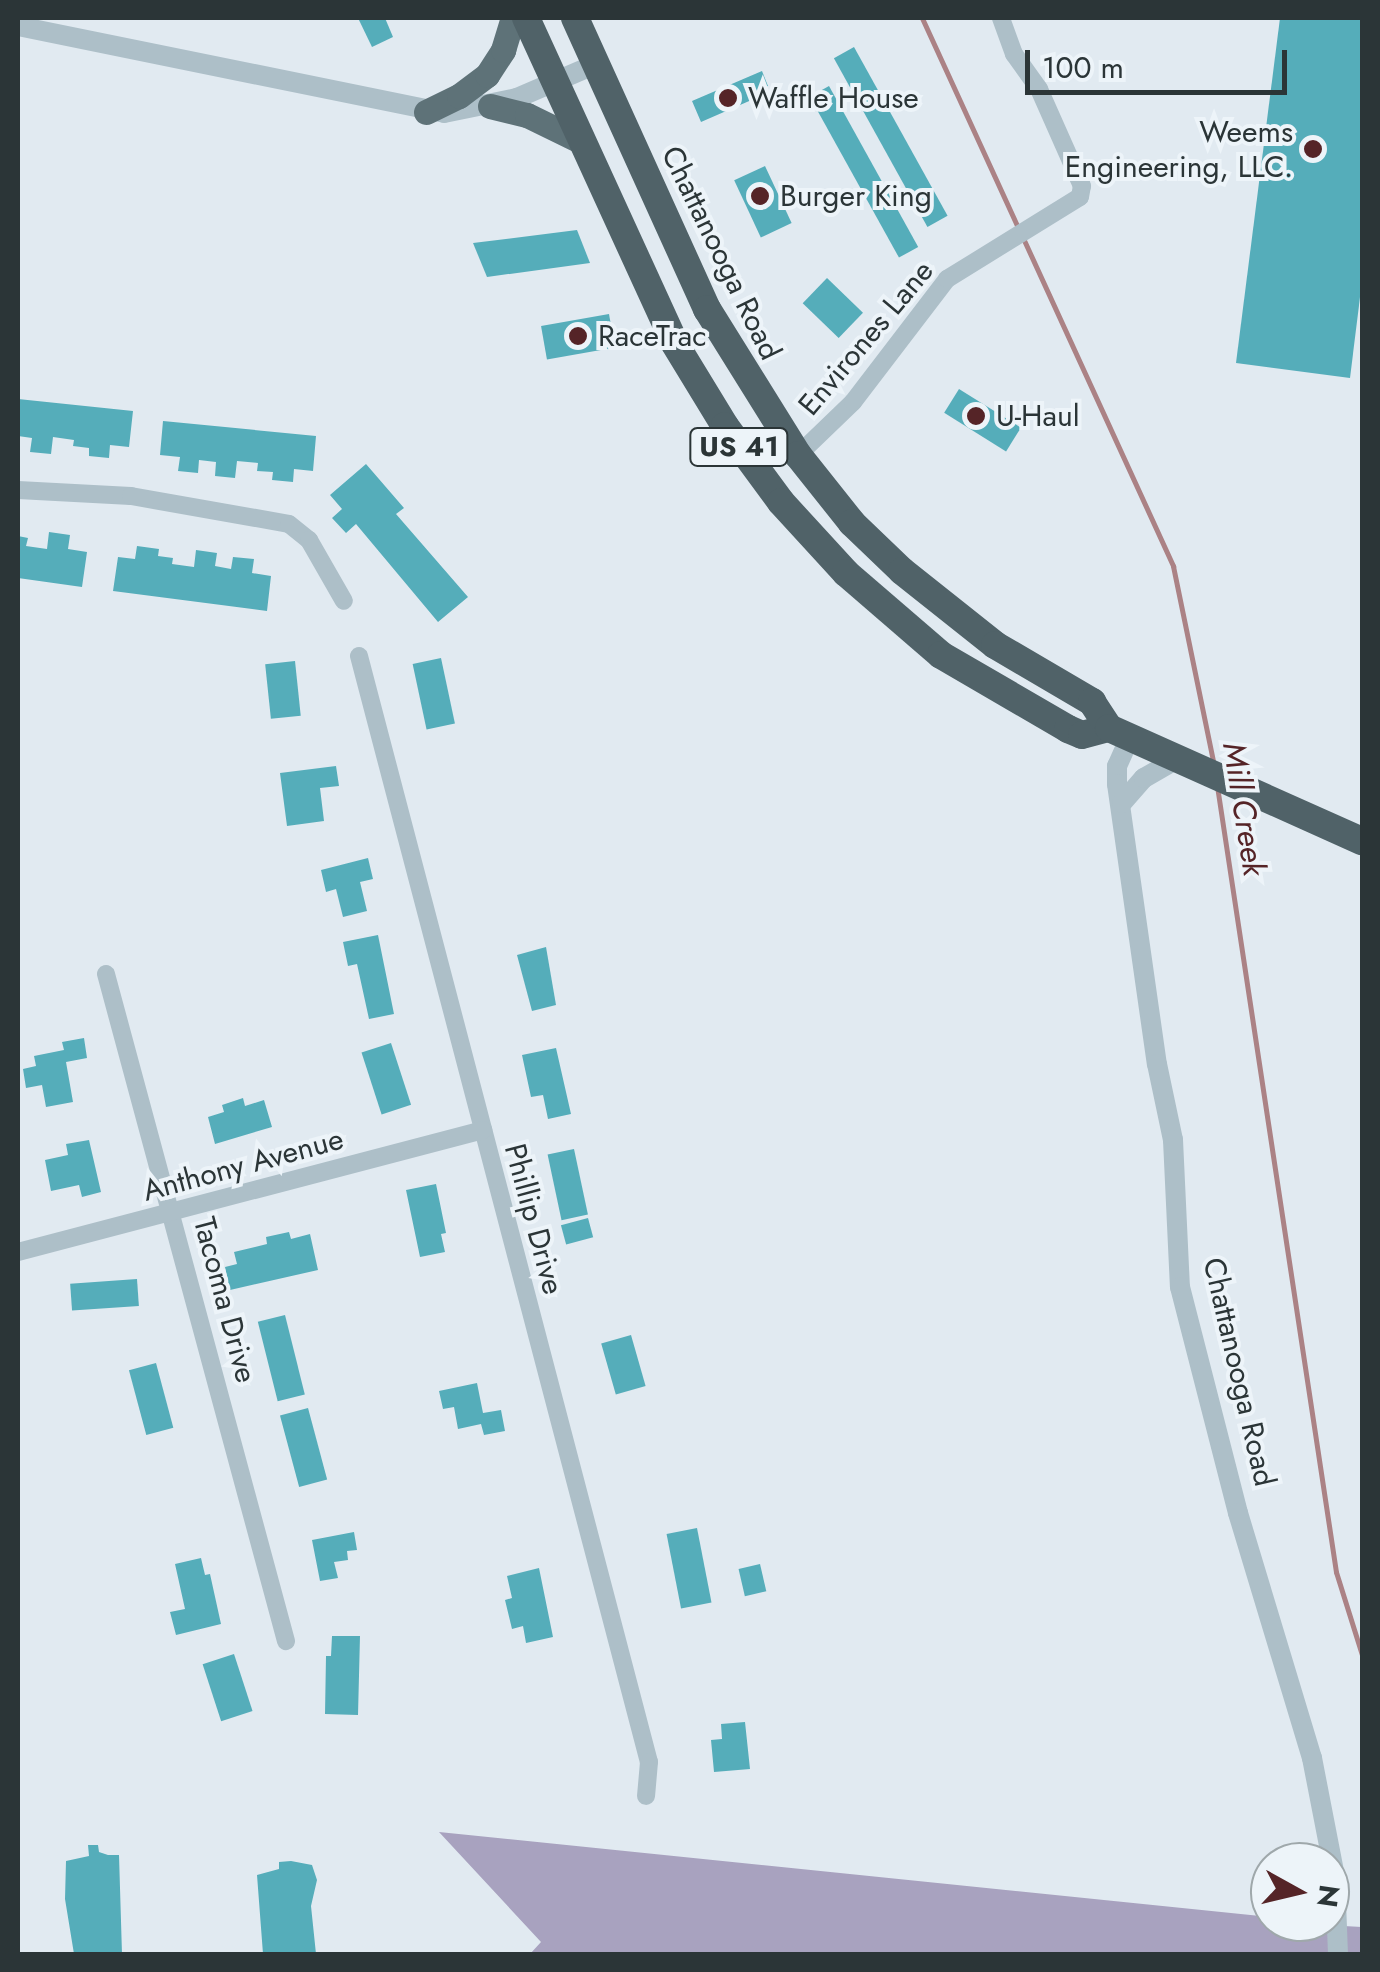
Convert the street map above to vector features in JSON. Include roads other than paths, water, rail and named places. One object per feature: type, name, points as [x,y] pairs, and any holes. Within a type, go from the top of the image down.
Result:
[{"type":"highway","name":"US 41","points":[[526,18],[691,374],[742,452],[802,527],[892,615],[964,670],[1068,730],[1082,734],[1120,733],[1362,841]]},
{"type":"highway","name":"Chattanooga Road","points":[[576,18],[706,309],[798,454],[852,523],[902,571],[995,645],[1092,702],[1120,733]]},
{"type":"main road","points":[[426,112],[460,96],[487,75],[503,50],[512,18]]},
{"type":"main road","points":[[490,106],[542,121],[582,142]]},
{"type":"street","name":"Environes Lane","points":[[798,454],[853,402],[947,279],[1080,197],[1082,186],[1039,89],[1014,54],[1002,18]]},
{"type":"street","points":[[18,26],[426,112],[490,106],[596,64]]},
{"type":"street","points":[[18,490],[146,499],[275,521],[301,530],[344,600]]},
{"type":"street","name":"Phillip Drive","points":[[359,656],[648,1762],[646,1796]]},
{"type":"street","name":"Chattanooga Road","points":[[1120,733],[1117,766],[1157,1064],[1173,1140],[1180,1287],[1238,1513],[1312,1758],[1334,1876],[1338,1954]]},
{"type":"street","points":[[1122,803],[1144,778],[1175,760]]},
{"type":"street","name":"Tacoma Drive","points":[[106,974],[174,1212],[286,1641]]},
{"type":"street","name":"Anthony Avenue","points":[[18,1252],[483,1130]]},
{"type":"waterway","name":"Mill Creek","points":[[922,18],[1018,228]]},
{"type":"waterway","name":"Mill Creek","points":[[1023,238],[1173,566],[1214,765]]},
{"type":"waterway","name":"Mill Creek","points":[[1217,786],[1336,1572],[1362,1655]]},
{"type":"place","name":"Waffle House","points":[[728,98]]},
{"type":"place","name":"Weems Engineering, LLC.","points":[[1313,149]]},
{"type":"place","name":"Burger King","points":[[760,196]]},
{"type":"place","name":"RaceTrac","points":[[578,336]]},
{"type":"place","name":"U-Haul","points":[[976,416]]}]
